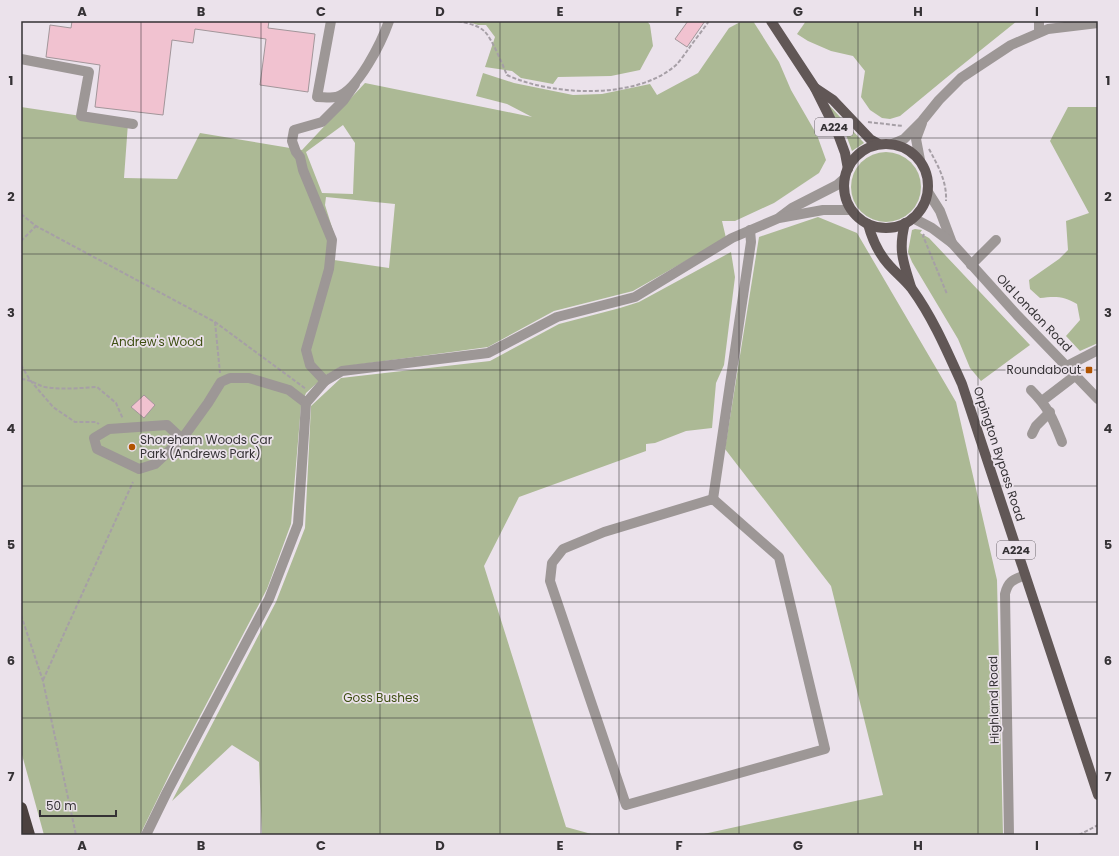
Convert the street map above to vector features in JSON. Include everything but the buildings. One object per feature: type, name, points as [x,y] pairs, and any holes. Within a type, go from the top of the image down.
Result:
[{"type":"highway","points":[[21,808],[28,835]]},
{"type":"main road","name":"A224","points":[[771,21],[815,88],[838,134],[845,153],[846,174]]},
{"type":"main road","name":"A224","points":[[815,88],[833,100],[870,139],[879,144]]},
{"type":"main road","points":[[879,144],[892,144],[900,146],[911,152],[920,160],[927,176],[928,192],[920,212],[909,221],[895,227],[886,228],[861,221],[850,210],[844,187],[846,174],[851,162],[859,154],[879,144]]},
{"type":"main road","name":"Orpington Bypass Road","points":[[909,221],[901,239],[901,250],[911,288]]},
{"type":"main road","name":"Orpington Bypass Road","points":[[868,224],[872,239],[880,253],[887,263],[911,288],[939,333],[962,384],[1098,795]]},
{"type":"street","points":[[331,21],[317,97],[337,97],[355,84]]},
{"type":"street","points":[[325,381],[310,365],[306,350],[329,269],[332,240],[292,141],[294,130],[322,122],[343,101],[383,39],[389,21]]},
{"type":"street","points":[[1039,21],[1039,32]]},
{"type":"street","points":[[892,144],[904,139],[961,78],[1011,45],[1039,32],[1061,26],[1098,23]]},
{"type":"street","points":[[21,59],[89,72],[81,116],[133,124]]},
{"type":"street","points":[[920,160],[916,139],[922,121]]},
{"type":"street","points":[[779,218],[792,208],[837,185],[846,174]]},
{"type":"street","name":"Old London Road","points":[[928,192],[940,212],[952,243]]},
{"type":"street","points":[[146,835],[269,598],[298,524],[306,403],[325,381],[342,371],[488,354],[557,317],[635,297],[732,238],[779,218],[823,210],[850,210]]},
{"type":"street","name":"Old London Road","points":[[909,221],[932,228],[952,243],[1017,315],[1098,399]]},
{"type":"street","points":[[713,499],[751,242],[750,230]]},
{"type":"street","points":[[971,265],[996,240]]},
{"type":"street","points":[[1067,366],[1098,350]]},
{"type":"street","points":[[1042,401],[1076,376]]},
{"type":"street","points":[[182,439],[167,425],[109,429],[94,438],[97,449],[139,469],[155,464],[182,439],[222,382],[230,378],[248,378],[289,390],[306,403]]},
{"type":"street","points":[[1031,390],[1051,413],[1062,442]]},
{"type":"street","points":[[1032,434],[1036,426],[1051,413]]},
{"type":"street","points":[[713,499],[779,557],[825,749],[626,805],[550,581],[552,563],[563,549],[604,532],[713,499]]},
{"type":"street","name":"Highland Road","points":[[1009,835],[1006,594],[1007,585],[1014,579],[1025,575]]},
{"type":"path","points":[[458,21],[475,26],[485,31],[500,58],[507,75],[522,82],[566,91],[585,92],[620,89],[645,84],[664,74],[677,64],[709,21]]},
{"type":"path","points":[[21,214],[36,226],[215,322],[314,394]]},
{"type":"path","points":[[21,242],[36,226]]},
{"type":"path","points":[[215,322],[222,382]]},
{"type":"path","points":[[21,365],[30,380],[53,407],[75,422],[96,422],[109,429]]},
{"type":"path","points":[[21,379],[30,380],[44,386],[75,388],[97,387],[116,403],[126,427]]},
{"type":"path","points":[[43,681],[133,482]]},
{"type":"path","points":[[21,615],[43,681],[76,835]]},
{"type":"path","points":[[1080,835],[1098,825]]},
{"type":"green space","points":[[465,21],[647,21],[650,25],[653,46],[640,70],[611,76],[558,77],[553,84],[521,78],[512,71],[485,67],[495,37],[486,25],[478,25]]},
{"type":"green space","name":"Andrew's Wood","points":[[742,21],[753,21],[779,62],[791,90],[817,135],[826,160],[819,173],[774,203],[735,221],[722,221],[726,238],[633,291],[554,311],[488,347],[340,367],[326,375],[306,393],[301,406],[291,524],[267,589],[171,771],[140,835],[44,835],[21,751],[21,107],[128,123],[124,178],[177,179],[200,133],[302,150],[365,83],[532,117],[507,104],[476,96],[483,73],[514,83],[573,95],[602,94],[650,84],[657,95],[698,73],[729,28]],"holes":[[[343,125],[355,143],[353,194],[322,193],[306,152]],[[326,197],[395,204],[389,268],[334,260],[336,240],[325,205]]]},
{"type":"green space","points":[[806,21],[1017,21],[900,116],[890,119],[882,118],[870,110],[861,97],[865,71],[853,56],[831,51],[808,41],[797,34]]},
{"type":"green space","points":[[829,105],[864,143],[852,151],[845,132],[828,106]]},
{"type":"green space","points":[[1068,107],[1098,107],[1098,343],[1080,351],[1066,336],[1080,320],[1077,304],[1068,299],[1059,297],[1040,298],[1030,289],[1029,280],[1059,259],[1068,250],[1066,221],[1089,213],[1050,141]]},
{"type":"green space","points":[[886,152],[899,155],[911,162],[918,174],[921,187],[918,200],[911,212],[899,219],[886,222],[873,219],[861,212],[854,200],[851,187],[854,174],[861,162],[873,155]]},
{"type":"green space","points":[[818,217],[857,233],[956,402],[997,580],[1003,835],[699,835],[883,795],[831,586],[725,449],[759,237]]},
{"type":"green space","points":[[912,230],[922,230],[920,233],[929,238],[1030,345],[981,381],[970,368],[958,339],[912,262],[908,252]]},
{"type":"green space","name":"Goss Bushes","points":[[731,252],[735,277],[724,365],[716,383],[712,428],[686,431],[655,443],[646,444],[646,451],[519,497],[484,566],[566,827],[595,835],[262,835],[259,762],[232,745],[172,801],[276,602],[305,528],[311,406],[341,378],[490,361],[559,324],[639,302]]},
{"type":"place","name":"Roundabout","points":[[1089,370]]},
{"type":"place","name":"Shoreham Woods Car Park (Andrews Park)","points":[[132,447]]}]
